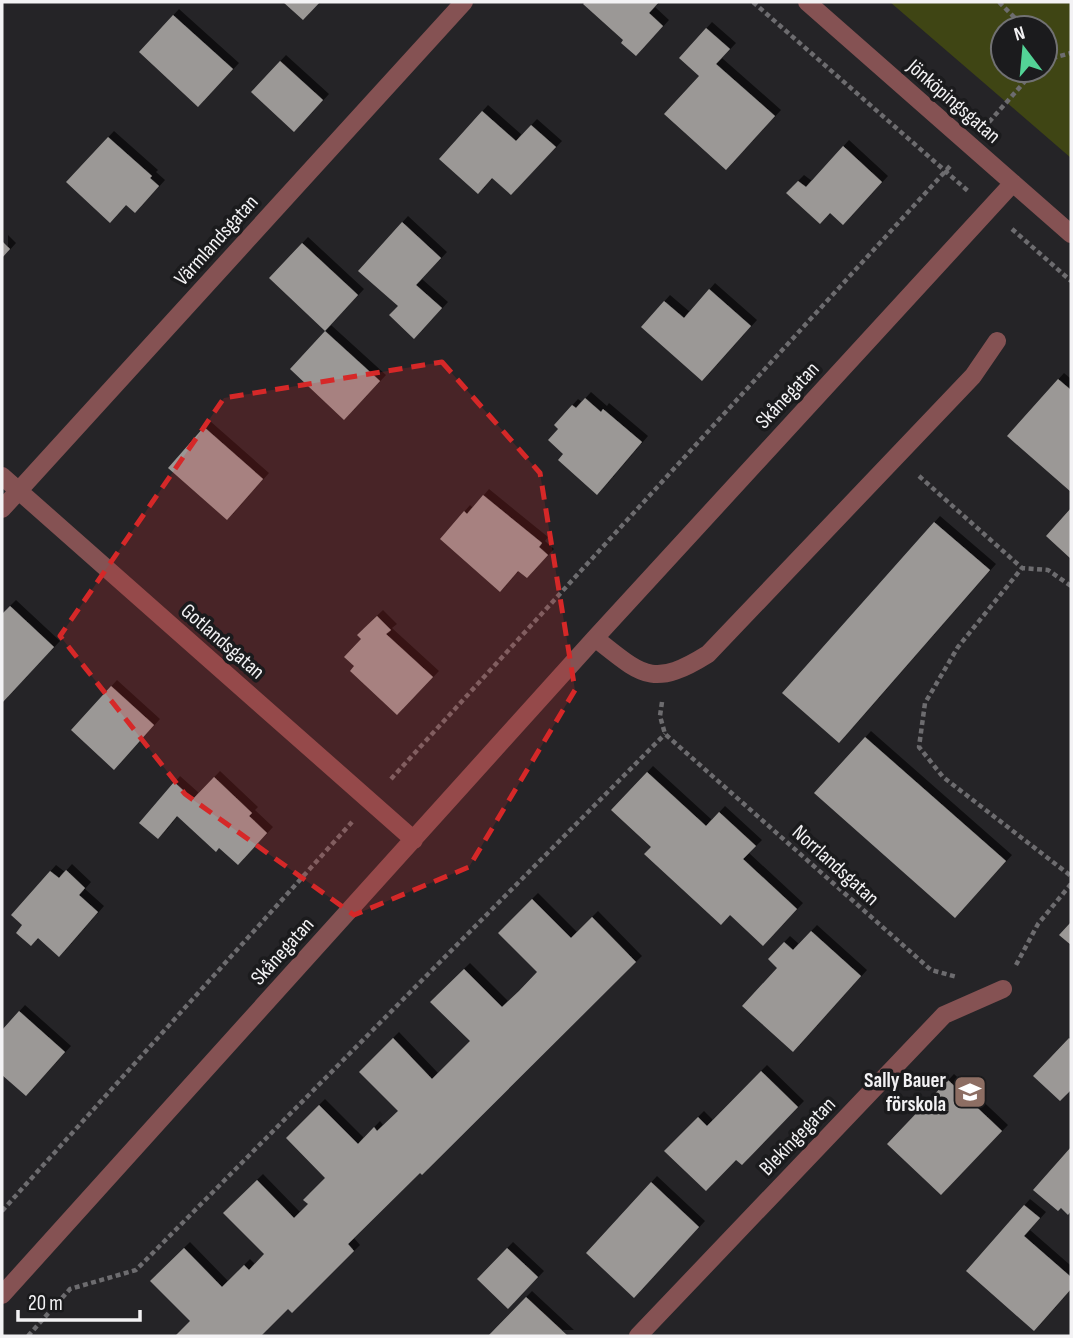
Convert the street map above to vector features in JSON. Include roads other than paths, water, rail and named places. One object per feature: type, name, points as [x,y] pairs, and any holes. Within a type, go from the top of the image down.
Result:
[{"type":"street","name":"Värmlandsgatan","points":[[2,509],[464,2]]},
{"type":"street","name":"Jönköpingsgatan","points":[[807,2],[1071,234]]},
{"type":"street","name":"Skånegatan","points":[[2,1294],[595,638],[1013,183]]},
{"type":"street","points":[[595,638],[627,663],[648,675],[676,672],[708,654],[972,376],[996,341]]},
{"type":"street","name":"Gotlandsgatan","points":[[2,477],[414,840]]},
{"type":"street","name":"Blekingegatan","points":[[638,1336],[944,1015],[1003,989]]},
{"type":"place","name":"Sally Bauer förskola","points":[[970,1092]]}]
